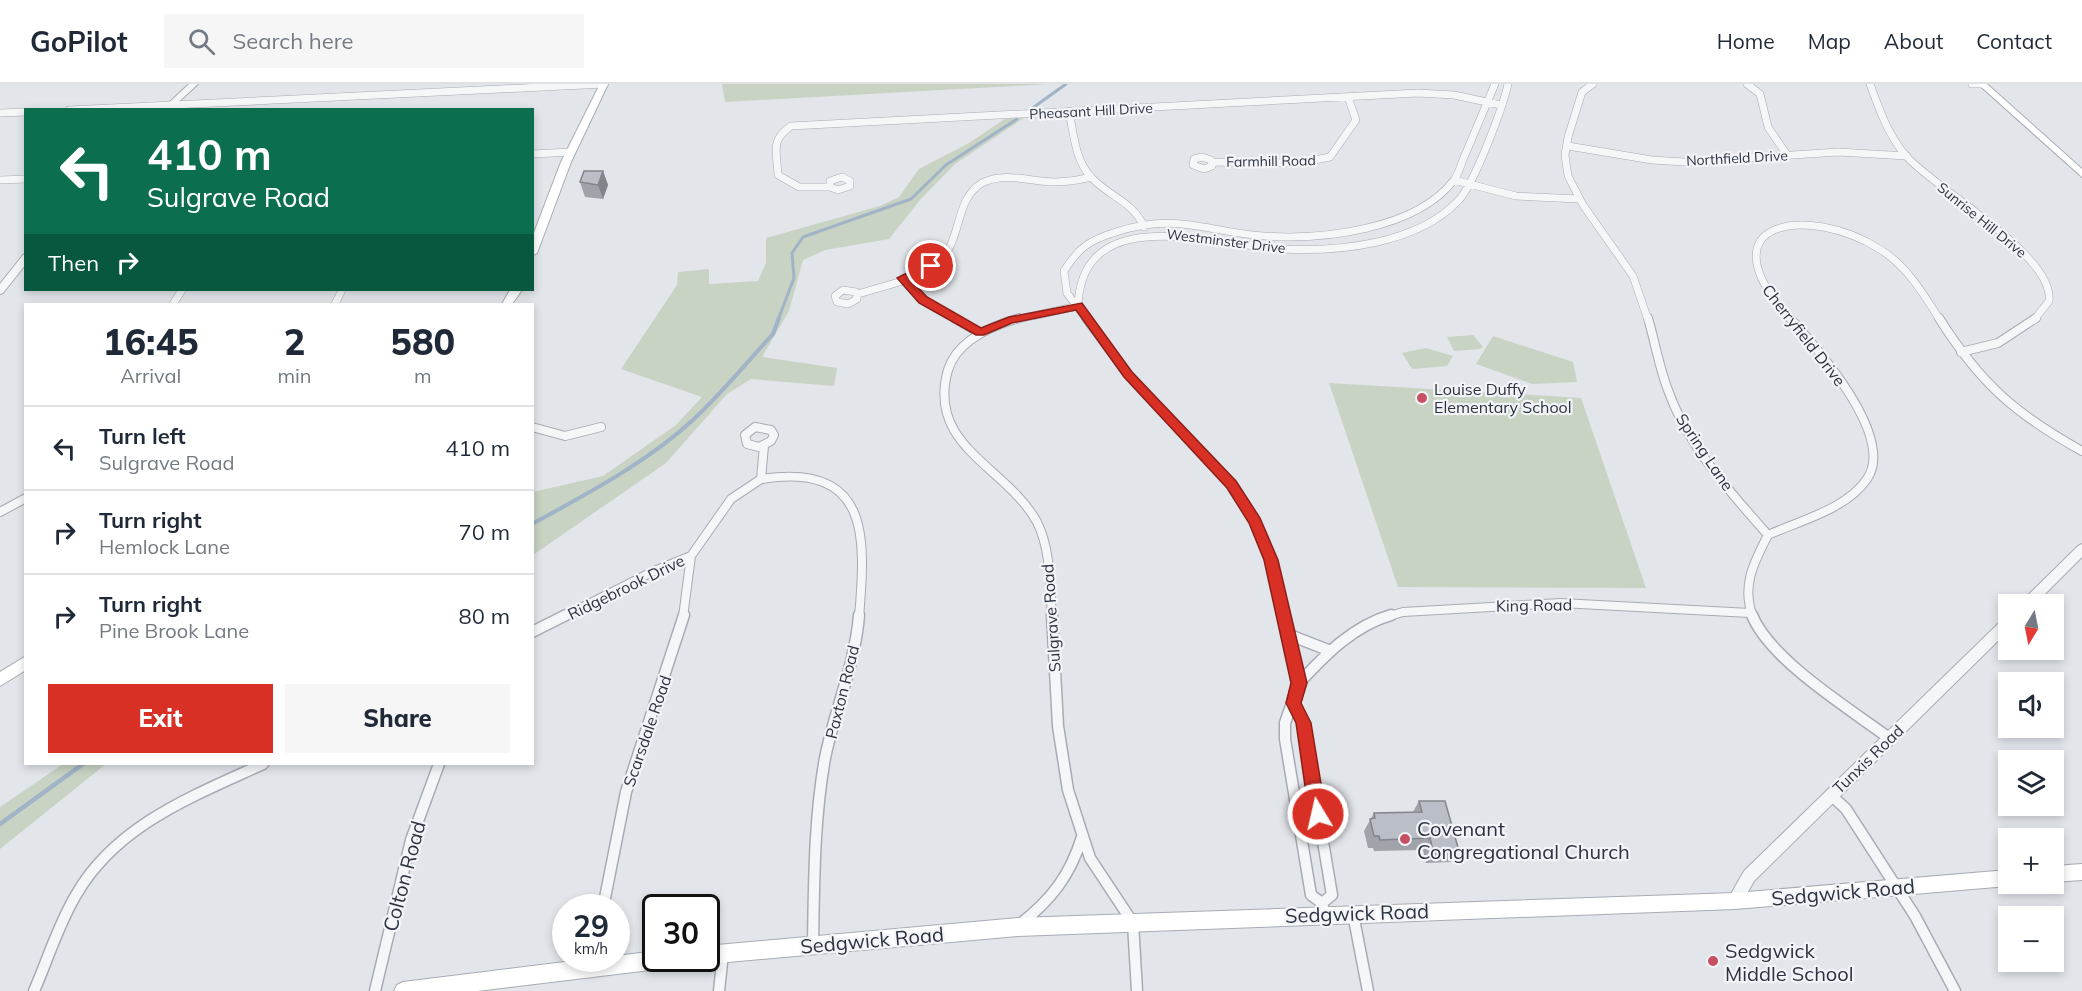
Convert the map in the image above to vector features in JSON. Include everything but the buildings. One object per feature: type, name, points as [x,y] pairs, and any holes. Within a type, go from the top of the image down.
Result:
[{"type":"main road","points":[[534,248],[571,152],[604,84]]},
{"type":"main road","points":[[1982,84],[2082,174]]},
{"type":"main road","points":[[0,680],[24,663]]},
{"type":"main road","points":[[2064,873],[2082,872]]},
{"type":"main road","name":"Sedgwick Road","points":[[720,954],[1018,927],[1324,909],[1353,914],[1735,901],[1998,879]]},
{"type":"main road","points":[[407,991],[552,970]]},
{"type":"street","points":[[168,107],[194,84]]},
{"type":"street","points":[[135,108],[604,84]]},
{"type":"street","name":"Westminster Drive","points":[[1324,909],[1311,895],[1293,794],[1285,731],[1299,683],[1271,560],[1249,510],[1232,484],[1128,374],[1064,286],[1064,271],[1070,258],[1089,243],[1108,233],[1143,223],[1180,222],[1280,237],[1349,233],[1374,228],[1415,212],[1444,191],[1454,180],[1494,84]]},
{"type":"street","name":"Westminster Drive","points":[[1078,306],[1079,283],[1090,263],[1109,248],[1146,235],[1187,235],[1235,244],[1281,249],[1350,246],[1395,236],[1426,222],[1457,202],[1469,185],[1508,84]]},
{"type":"street","name":"Spring Lane","points":[[1593,84],[1582,92],[1564,164],[1579,199],[1614,245],[1633,277],[1674,407],[1695,443],[1728,488],[1768,535]]},
{"type":"street","points":[[1747,84],[1760,94],[1768,127],[1787,155]]},
{"type":"street","name":"Sunrise Hill Drive","points":[[1870,84],[1887,124],[1907,156],[1956,200],[2024,252],[2043,274],[2050,288],[2050,301],[2039,316],[2016,333],[1991,348],[1961,352]]},
{"type":"street","points":[[1972,84],[1982,84]]},
{"type":"street","name":"Pheasant Hill Drive","points":[[830,188],[799,187],[778,175],[776,140],[784,129],[791,126],[1437,93],[1501,105]]},
{"type":"street","name":"Farmhill Road","points":[[1213,162],[1300,162],[1330,157],[1356,120],[1348,97]]},
{"type":"street","points":[[0,113],[24,111]]},
{"type":"street","points":[[1069,112],[1078,157],[1091,177],[1128,202],[1143,223],[1146,235]]},
{"type":"street","name":"Northfield Drive","points":[[1568,146],[1652,160],[1684,162],[1838,152],[1907,156]]},
{"type":"street","points":[[534,154],[571,152]]},
{"type":"street","points":[[858,294],[931,266],[945,254],[970,196],[980,184],[1001,178],[1054,182],[1091,177]]},
{"type":"street","points":[[0,180],[24,179]]},
{"type":"street","points":[[1454,180],[1524,198],[1579,199]]},
{"type":"street","name":"Cherryfield Drive","points":[[1768,535],[1853,495],[1867,483],[1874,467],[1873,447],[1866,428],[1833,367],[1779,306],[1765,285],[1756,264],[1754,250],[1756,241],[1765,233],[1780,227],[1826,226],[1871,241],[1894,258],[1910,275],[1961,352],[2002,398],[2042,427],[2082,451]]},
{"type":"street","points":[[0,291],[24,260]]},
{"type":"street","points":[[903,278],[923,300],[980,333]]},
{"type":"street","name":"Sulgrave Road","points":[[1078,306],[1009,320],[980,333],[959,351],[949,368],[944,385],[943,406],[953,433],[960,443],[1012,488],[1038,524],[1049,566],[1058,741],[1068,790],[1082,837],[1094,864],[1132,921]]},
{"type":"street","points":[[534,428],[566,435],[602,428]]},
{"type":"street","points":[[761,479],[764,446]]},
{"type":"street","name":"Paxton Road","points":[[761,479],[779,475],[804,477],[832,486],[849,502],[860,522],[861,598],[853,660],[825,757],[815,834],[813,945]]},
{"type":"street","name":"Ridgebrook Drive","points":[[534,631],[652,572],[691,556],[731,499],[761,479]]},
{"type":"street","points":[[0,512],[24,499]]},
{"type":"street","points":[[1768,535],[1752,565],[1747,586],[1750,613],[1758,628],[1774,648],[1889,738]]},
{"type":"street","points":[[2037,594],[2082,549]]},
{"type":"street","name":"Scarsdale Road","points":[[605,894],[609,860],[620,811],[647,725],[679,640],[690,588],[691,556]]},
{"type":"street","name":"King Road","points":[[1299,683],[1328,650],[1380,618],[1403,612],[1561,603],[1750,613]]},
{"type":"street","name":"Tunxis Road","points":[[1735,901],[1749,876],[1998,633]]},
{"type":"street","points":[[1287,634],[1328,650]]},
{"type":"street","points":[[1294,703],[1303,723],[1332,895],[1324,909]]},
{"type":"street","points":[[34,991],[75,897],[85,881],[111,851],[142,825],[162,812],[261,765]]},
{"type":"street","name":"Colton Road","points":[[375,991],[411,840],[439,765]]},
{"type":"street","points":[[1831,795],[1846,810],[1897,888],[1955,991]]},
{"type":"street","points":[[1018,927],[1060,890],[1075,864],[1082,837]]},
{"type":"street","points":[[1353,914],[1368,991]]},
{"type":"street","points":[[1132,921],[1137,991]]},
{"type":"street","points":[[717,972],[719,991]]},
{"type":"green space","points":[[722,84],[1050,84],[725,102]]},
{"type":"green space","points":[[1024,118],[955,164],[920,200],[889,239],[825,250],[803,260],[789,311],[762,357],[837,368],[834,386],[751,379],[727,394],[666,463],[534,554],[534,492],[603,476],[676,425],[702,397],[621,369],[677,285],[678,272],[709,269],[709,284],[758,281],[766,263],[766,238],[880,206],[899,197],[919,169],[969,143],[1005,119]]},
{"type":"green space","points":[[1473,335],[1483,347],[1480,349],[1454,351],[1447,337]]},
{"type":"green space","points":[[1493,336],[1573,362],[1577,382],[1532,384],[1476,364]]},
{"type":"green space","points":[[1426,348],[1453,356],[1447,366],[1412,369],[1402,353]]},
{"type":"green space","points":[[1329,383],[1581,398],[1646,588],[1398,587]]},
{"type":"green space","points":[[62,765],[105,765],[0,849],[0,807]]},
{"type":"waterway","points":[[1034,107],[1066,84]]},
{"type":"waterway","points":[[778,320],[794,278],[792,253],[803,237],[911,199],[946,165],[1017,119]]},
{"type":"waterway","points":[[534,523],[617,476],[676,435],[714,399],[773,334],[779,318]]},
{"type":"waterway","points":[[0,824],[82,765]]},
{"type":"place","name":"Louise Duffy Elementary School","points":[[1422,398]]},
{"type":"place","name":"Covenant Congregational Church","points":[[1405,839]]},
{"type":"place","name":"Sedgwick Middle School","points":[[1713,961]]},
{"type":"route","points":[[931,266],[903,278],[923,300],[980,333],[1009,320],[1078,306],[1128,374],[1232,484],[1262,534],[1271,560],[1299,683],[1294,703],[1303,723],[1318,814]]}]
